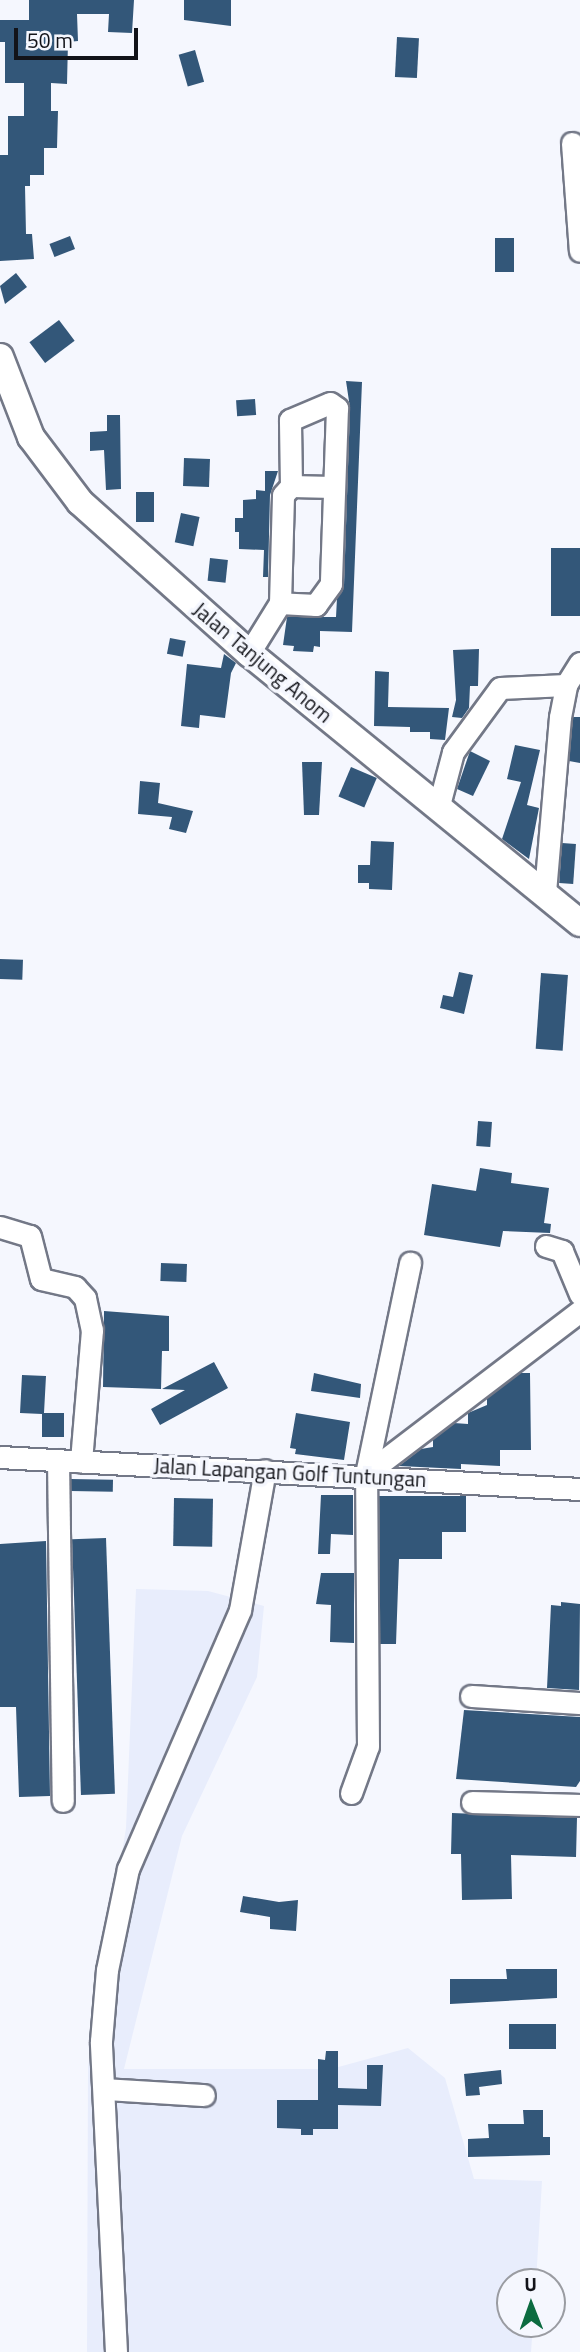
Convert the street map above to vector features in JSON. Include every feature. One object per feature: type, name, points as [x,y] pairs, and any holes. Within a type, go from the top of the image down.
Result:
[{"type":"main road","name":"Jalan Tanjung Anom","points":[[0,357],[31,437],[80,502],[249,653],[439,805],[580,923]]},
{"type":"street","points":[[572,143],[580,251]]},
{"type":"street","points":[[249,653],[281,603],[283,495],[291,486],[290,420],[330,403],[337,408],[331,584],[326,596],[316,605],[281,603]]},
{"type":"street","points":[[291,486],[333,487]]},
{"type":"street","points":[[545,892],[566,685],[580,663]]},
{"type":"street","points":[[439,805],[453,752],[500,688],[566,685]]},
{"type":"street","points":[[0,1227],[30,1236],[41,1279],[75,1287],[85,1298],[92,1330],[81,1462]]},
{"type":"street","points":[[546,1247],[562,1251],[580,1294]]},
{"type":"street","points":[[352,1793],[368,1746],[366,1474],[410,1263]]},
{"type":"street","points":[[366,1474],[580,1311]]},
{"type":"street","name":"Jalan Lapangan Golf Tuntungan","points":[[0,1457],[366,1474],[580,1489]]},
{"type":"street","points":[[58,1460],[58,1688],[63,1801]]},
{"type":"street","points":[[116,2352],[102,2014],[128,1869],[240,1610],[265,1470]]},
{"type":"street","points":[[471,1696],[580,1703]]},
{"type":"street","points":[[472,1802],[580,1805]]},
{"type":"street","points":[[105,2089],[204,2095]]},
{"type":"shaded area","points":[[136,1589],[208,1591],[264,1606],[257,1677],[182,1836],[124,2069],[331,2069],[408,2048],[445,2078],[474,2179],[542,2181],[537,2268],[496,2268],[496,2338],[532,2338],[531,2352],[87,2352],[88,2067],[126,1828]]},
{"type":"building","points":[[29,0],[134,0],[132,33],[108,32],[109,14],[77,14],[78,41],[68,42],[67,84],[51,83],[51,111],[58,111],[57,148],[44,148],[44,175],[30,175],[30,186],[25,186],[26,234],[32,234],[34,259],[0,261],[0,155],[8,155],[8,116],[24,116],[24,83],[5,83],[5,42],[0,42],[0,20],[29,20]]},
{"type":"building","points":[[184,0],[231,0],[231,26],[184,20]]},
{"type":"building","points":[[397,37],[419,38],[417,78],[395,77]]},
{"type":"building","points":[[195,50],[204,82],[188,86],[179,55]]},
{"type":"building","points":[[70,236],[75,249],[54,257],[49,244]]},
{"type":"building","points":[[495,238],[514,238],[514,272],[495,272]]},
{"type":"building","points":[[16,273],[27,287],[5,304],[0,286]]},
{"type":"building","points":[[59,320],[75,341],[45,363],[29,342]]},
{"type":"building","points":[[346,381],[362,382],[352,632],[320,631],[320,647],[314,646],[313,652],[293,651],[294,646],[283,645],[287,617],[336,617],[337,598],[344,585],[350,408]]},
{"type":"building","points":[[255,399],[256,415],[237,416],[236,400]]},
{"type":"building","points":[[107,415],[120,415],[121,489],[106,490],[104,450],[90,451],[90,432],[107,431]]},
{"type":"building","points":[[184,458],[210,459],[209,487],[183,486]]},
{"type":"building","points":[[265,471],[278,471],[270,495],[268,577],[263,577],[264,550],[239,549],[239,532],[235,532],[235,518],[243,518],[243,500],[256,499],[256,490],[265,491]]},
{"type":"building","points":[[136,492],[154,492],[154,522],[136,522]]},
{"type":"building","points":[[181,513],[200,517],[193,546],[175,542]]},
{"type":"building","points":[[551,548],[580,548],[580,616],[551,616]]},
{"type":"building","points":[[210,558],[228,560],[225,583],[208,581]]},
{"type":"building","points":[[170,638],[186,641],[183,657],[167,654]]},
{"type":"building","points":[[479,649],[478,686],[470,686],[469,708],[462,718],[452,717],[456,700],[453,650]]},
{"type":"building","points":[[224,654],[236,663],[231,673],[225,718],[200,715],[199,728],[181,726],[187,664],[221,668]]},
{"type":"building","points":[[375,671],[389,672],[388,707],[449,708],[445,740],[430,739],[430,732],[410,732],[410,727],[374,726]]},
{"type":"building","points":[[573,717],[580,717],[580,763],[569,761]]},
{"type":"building","points":[[515,745],[540,750],[527,805],[539,808],[529,859],[502,839],[521,782],[507,779]]},
{"type":"building","points":[[470,751],[490,761],[473,796],[457,789]]},
{"type":"building","points":[[302,762],[322,762],[319,815],[304,815]]},
{"type":"building","points":[[351,767],[377,778],[364,807],[338,796]]},
{"type":"building","points":[[140,781],[160,783],[158,803],[193,811],[186,833],[169,829],[172,817],[138,814]]},
{"type":"building","points":[[371,841],[394,842],[392,890],[369,889],[369,883],[358,883],[358,865],[370,865]]},
{"type":"building","points":[[562,843],[576,844],[573,884],[559,883]]},
{"type":"building","points":[[0,959],[23,960],[22,980],[0,979]]},
{"type":"building","points":[[459,972],[473,975],[464,1014],[440,1008],[443,995],[453,997]]},
{"type":"building","points":[[541,973],[568,975],[563,1051],[536,1049]]},
{"type":"building","points":[[478,1121],[492,1122],[490,1147],[476,1146]]},
{"type":"building","points":[[480,1168],[512,1173],[511,1183],[549,1188],[544,1223],[551,1224],[550,1233],[503,1231],[500,1247],[424,1235],[432,1184],[476,1191]]},
{"type":"building","points":[[161,1263],[187,1264],[186,1282],[160,1281]]},
{"type":"building","points":[[104,1311],[169,1316],[169,1351],[162,1351],[161,1389],[103,1387]]},
{"type":"building","points":[[214,1362],[228,1388],[160,1425],[151,1409],[185,1390],[162,1389]]},
{"type":"building","points":[[314,1373],[361,1384],[360,1398],[311,1391]]},
{"type":"building","points":[[520,1373],[530,1373],[531,1450],[500,1450],[500,1466],[461,1464],[461,1469],[399,1466],[421,1449],[433,1447],[433,1439],[454,1423],[468,1424],[468,1413],[487,1405],[487,1398]]},
{"type":"building","points":[[22,1375],[46,1376],[44,1413],[64,1413],[64,1437],[42,1437],[42,1414],[20,1413]]},
{"type":"building","points":[[296,1413],[350,1422],[344,1460],[295,1454],[296,1449],[290,1448]]},
{"type":"building","points":[[71,1479],[113,1480],[113,1492],[71,1491]]},
{"type":"building","points":[[321,1495],[353,1495],[353,1535],[331,1534],[330,1554],[318,1554]]},
{"type":"building","points":[[379,1496],[466,1496],[466,1532],[442,1532],[442,1559],[399,1559],[396,1644],[380,1644]]},
{"type":"building","points":[[174,1498],[213,1499],[212,1547],[173,1546]]},
{"type":"building","points":[[106,1538],[115,1794],[81,1795],[72,1539]]},
{"type":"building","points":[[46,1541],[50,1796],[19,1797],[16,1707],[0,1707],[0,1544]]},
{"type":"building","points":[[321,1573],[354,1573],[354,1643],[330,1642],[331,1605],[316,1604]]},
{"type":"building","points":[[561,1602],[580,1604],[579,1690],[547,1688],[551,1605],[561,1606]]},
{"type":"building","points":[[464,1710],[580,1717],[580,1781],[576,1787],[456,1779]]},
{"type":"building","points":[[452,1813],[577,1818],[576,1857],[511,1855],[512,1899],[462,1900],[461,1854],[451,1854]]},
{"type":"building","points":[[243,1896],[279,1902],[298,1900],[296,1931],[270,1929],[270,1917],[240,1912]]},
{"type":"building","points":[[506,1969],[557,1969],[557,1998],[450,2004],[450,1979],[507,1979]]},
{"type":"building","points":[[509,2024],[556,2024],[556,2049],[509,2049]]},
{"type":"building","points":[[326,2051],[338,2051],[338,2088],[367,2089],[367,2065],[383,2065],[381,2106],[338,2105],[338,2129],[313,2129],[313,2135],[301,2135],[301,2129],[277,2128],[277,2100],[318,2100],[318,2059],[325,2060]]},
{"type":"building","points":[[501,2070],[502,2084],[479,2087],[480,2095],[466,2096],[464,2074]]},
{"type":"building","points":[[523,2110],[543,2110],[543,2137],[550,2137],[550,2155],[468,2157],[468,2139],[489,2138],[488,2124],[524,2124]]}]
